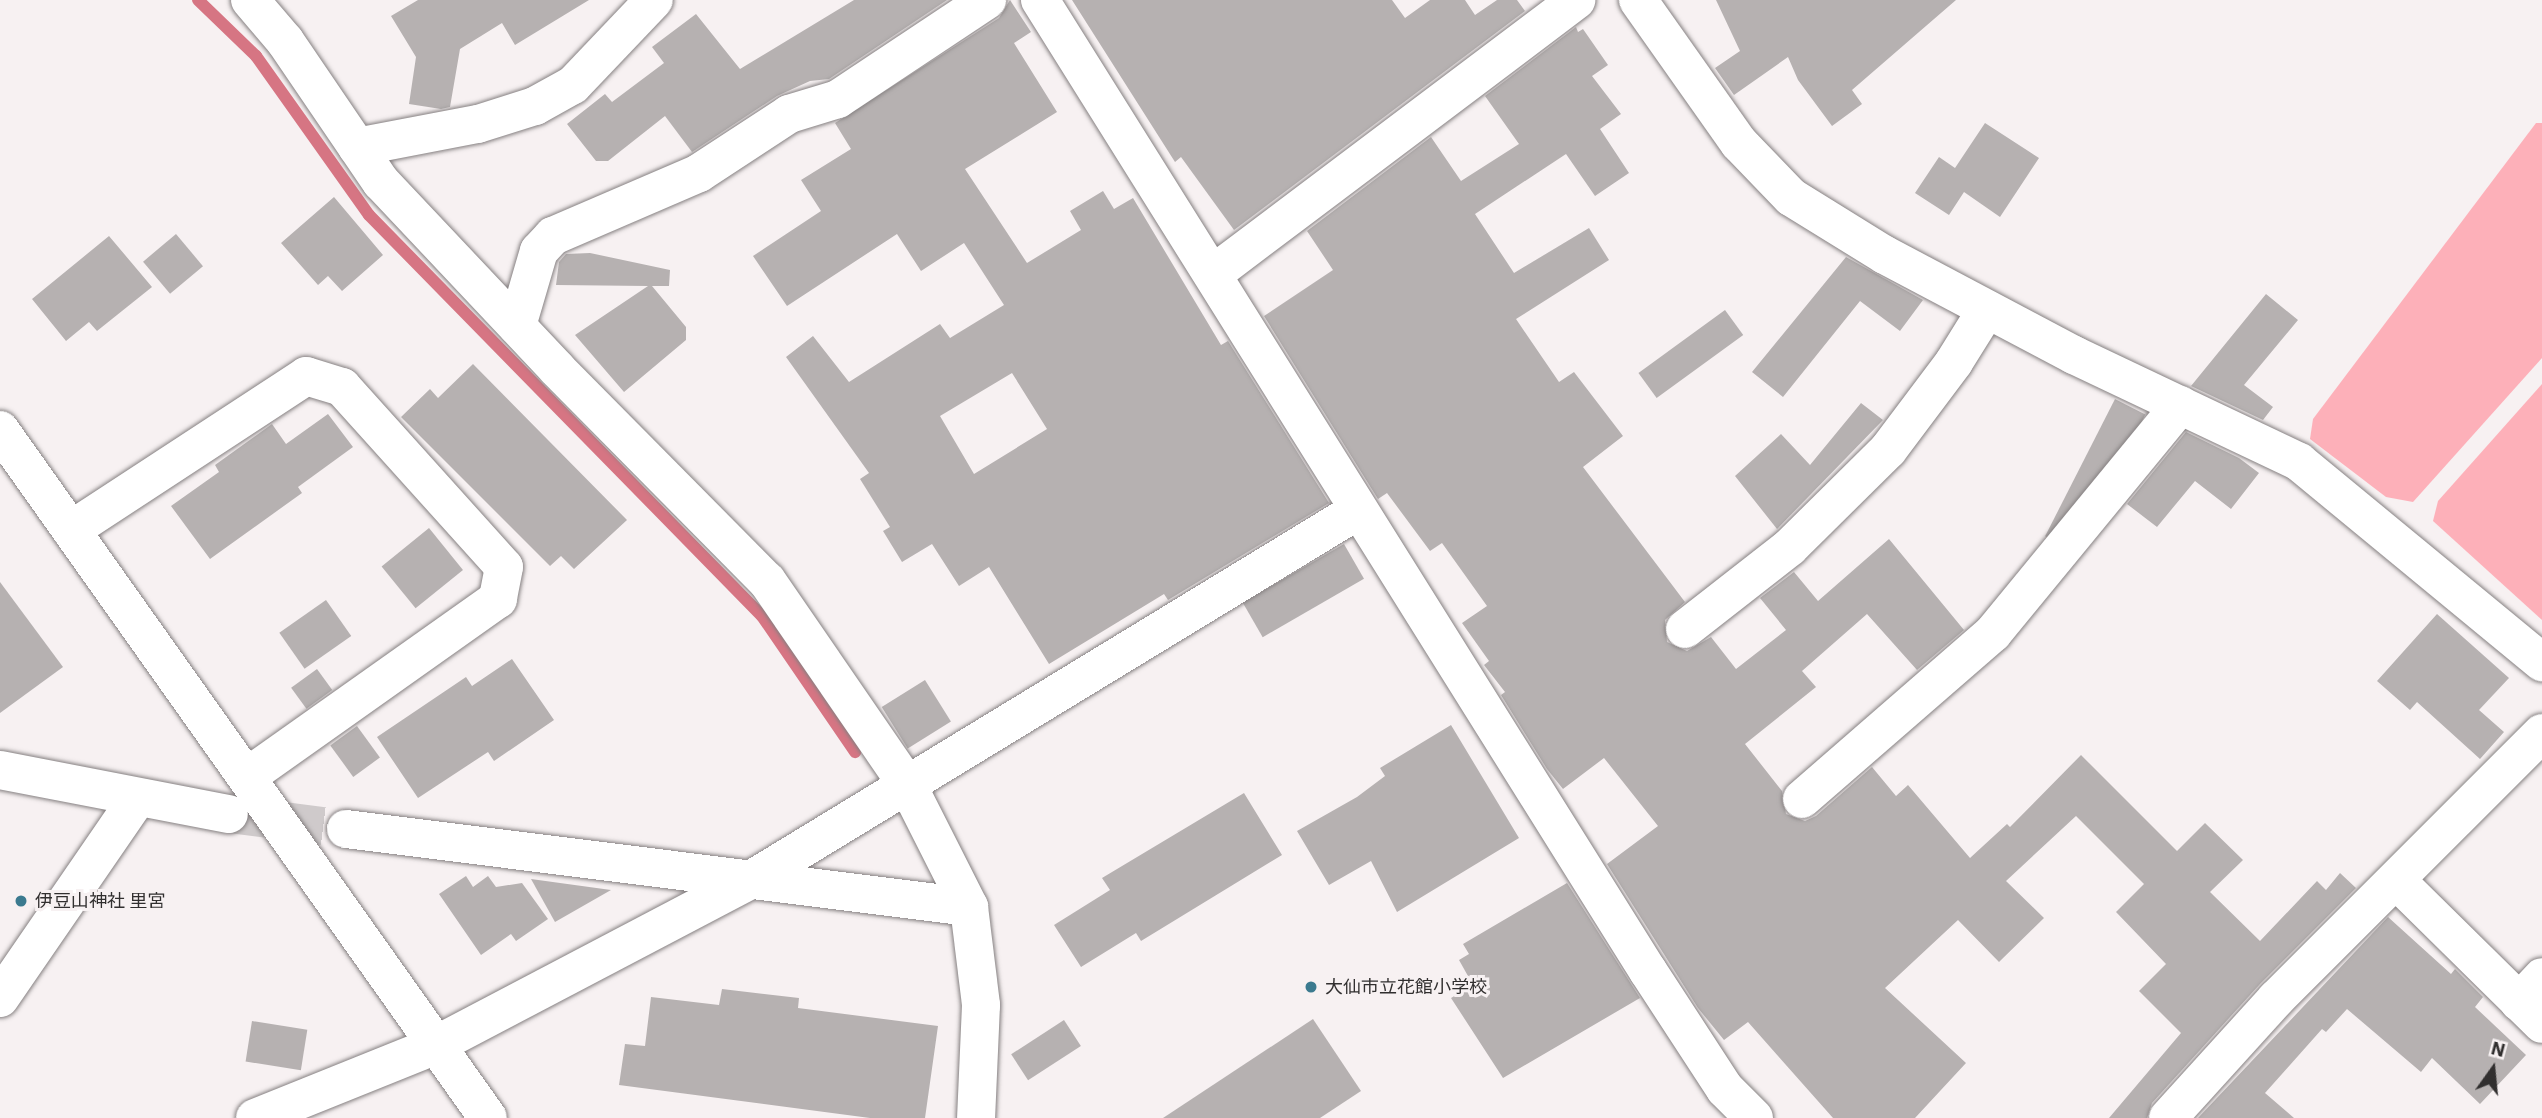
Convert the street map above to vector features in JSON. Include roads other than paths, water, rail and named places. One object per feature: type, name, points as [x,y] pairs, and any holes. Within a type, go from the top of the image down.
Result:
[{"type":"street","points":[[250,0],[285,41],[381,182],[517,326],[767,581],[908,786],[969,907],[981,1004],[976,1118]]},
{"type":"street","points":[[357,147],[478,124],[535,106],[573,85],[654,0]]},
{"type":"street","points":[[517,326],[539,251],[553,236],[699,173],[789,114],[838,99],[986,0]]},
{"type":"street","points":[[1040,0],[1213,274],[1357,511],[1718,1079],[1754,1118]]},
{"type":"street","points":[[1638,0],[1739,143],[1791,197],[1885,255],[1987,309],[2298,462],[2542,662]]},
{"type":"street","points":[[1213,274],[1570,2]]},
{"type":"street","points":[[1685,629],[1790,547],[1888,450],[1954,362],[1987,309]]},
{"type":"street","points":[[71,530],[306,376],[342,387],[504,567],[498,599],[247,777]]},
{"type":"street","points":[[1802,799],[1993,632],[2180,405]]},
{"type":"street","points":[[0,430],[488,1118]]},
{"type":"street","points":[[255,1118],[435,1046],[754,878],[1357,511]]},
{"type":"street","points":[[2168,1118],[2276,999],[2398,882],[2542,733]]},
{"type":"street","points":[[0,770],[137,799],[229,814]]},
{"type":"street","points":[[0,998],[137,799]]},
{"type":"street","points":[[346,829],[969,907]]},
{"type":"street","points":[[2398,882],[2534,1001]]},
{"type":"waterway","points":[[198,0],[256,56],[369,215],[762,616],[855,752]]},
{"type":"tunnel","points":[[229,814],[346,829]]},
{"type":"place","name":"伊豆山神社 里宮","points":[[21,901]]},
{"type":"place","name":"大仙市立花館小学校","points":[[1311,987]]}]
